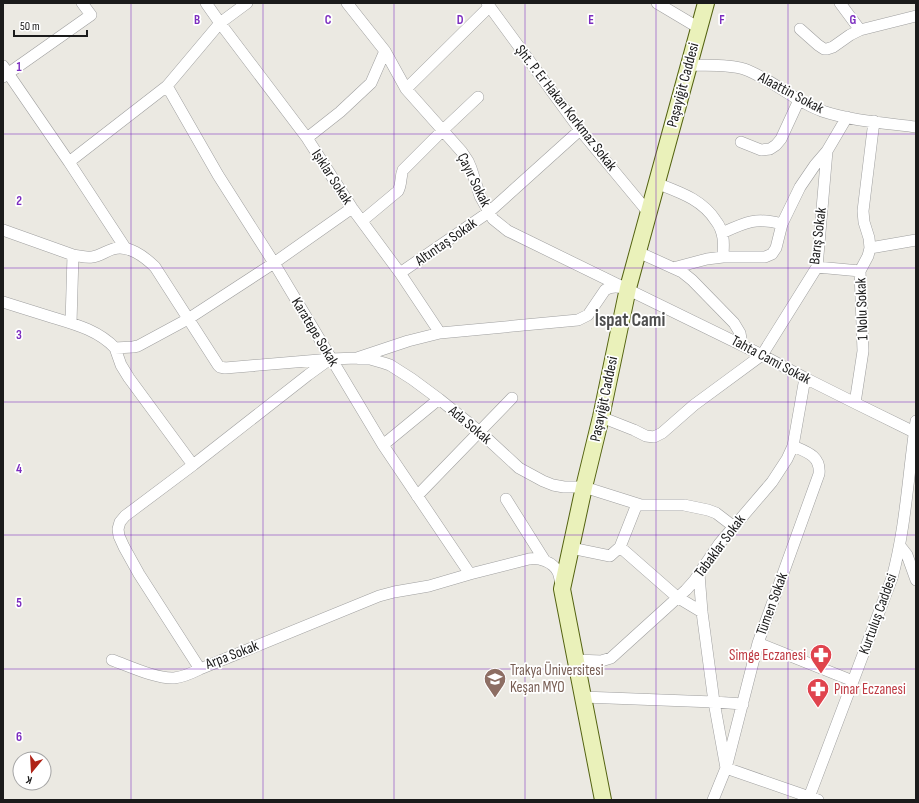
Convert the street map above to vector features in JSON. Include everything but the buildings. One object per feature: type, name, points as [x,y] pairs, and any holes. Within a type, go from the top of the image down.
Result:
[{"type":"main road","name":"Paşayiğit Caddesi","points":[[603,800],[562,589],[601,417],[628,288],[706,3]]},
{"type":"street","points":[[82,3],[91,15],[5,72],[69,162],[126,249]]},
{"type":"street","name":"Işıklar Sokak","points":[[206,3],[306,138],[352,208],[400,273],[440,333]]},
{"type":"street","points":[[69,162],[167,86],[220,23],[247,3]]},
{"type":"street","name":"Çayır Sokak","points":[[347,3],[385,51],[406,89],[462,152],[471,168],[480,196],[493,219],[508,231],[628,288]]},
{"type":"street","points":[[657,3],[699,28]]},
{"type":"street","points":[[840,3],[860,30]]},
{"type":"street","points":[[406,89],[488,5]]},
{"type":"street","name":"Şht. P. Er Hakan Korkmaz Sokak","points":[[488,5],[580,130],[648,212]]},
{"type":"street","points":[[800,29],[818,45],[824,49],[827,49],[833,48],[850,35],[860,30],[915,15]]},
{"type":"street","points":[[306,138],[340,112],[371,83],[385,51]]},
{"type":"street","name":"Alaattin Sokak","points":[[689,65],[729,66],[743,69],[761,77],[799,100],[823,111],[846,117],[916,127]]},
{"type":"street","name":"Karatepe Sokak","points":[[167,86],[218,175],[274,263],[383,445],[470,574]]},
{"type":"street","points":[[362,221],[398,191],[403,170],[478,96]]},
{"type":"street","points":[[741,142],[761,150],[770,149],[776,145],[781,139],[799,100]]},
{"type":"street","points":[[673,268],[707,259],[723,257],[770,256],[776,248],[782,224],[804,181],[827,152],[846,117]]},
{"type":"street","points":[[874,121],[863,211],[870,248],[916,240]]},
{"type":"street","name":"Altıntaş Sokak","points":[[400,273],[489,212],[580,130]]},
{"type":"street","name":"Barış Sokak","points":[[762,355],[817,267],[827,152]]},
{"type":"street","points":[[656,183],[684,194],[701,203],[713,216],[724,240],[723,257]]},
{"type":"street","points":[[115,348],[138,346],[188,319],[274,263],[352,208]]},
{"type":"street","points":[[722,233],[742,224],[755,221],[766,220],[782,224]]},
{"type":"street","points":[[3,230],[73,255],[93,257],[119,248],[126,249],[143,257],[154,267],[218,365],[222,368],[331,358],[357,358]]},
{"type":"street","points":[[113,249],[117,242],[114,232]]},
{"type":"street","name":"1 Nolu Sokak","points":[[855,403],[863,351],[860,271],[868,256],[870,248]]},
{"type":"street","points":[[638,252],[682,272],[692,280],[734,322],[740,333],[742,345]]},
{"type":"street","points":[[71,324],[73,255]]},
{"type":"street","points":[[817,267],[860,271]]},
{"type":"street","points":[[342,377],[346,366],[357,358],[408,341],[440,333],[578,320],[588,314],[604,290],[613,286],[628,288]]},
{"type":"street","name":"Tahta Cami Sokak","points":[[628,288],[855,403],[915,429]]},
{"type":"street","points":[[3,302],[94,332],[103,337],[115,348],[121,365],[129,378],[193,465],[331,358]]},
{"type":"street","points":[[601,417],[646,436],[656,436],[662,433],[694,405],[762,355]]},
{"type":"street","name":"Ada Sokak","points":[[357,358],[370,359],[390,365],[412,379],[480,432],[519,468],[531,476],[553,485],[584,487],[637,504],[648,506],[680,505],[700,508],[716,513],[733,526]]},
{"type":"street","name":"Tabaklar Sokak","points":[[576,660],[602,660],[611,658],[690,586],[710,556],[733,526],[772,482],[787,458],[793,446],[805,378]]},
{"type":"street","points":[[417,496],[512,398]]},
{"type":"street","points":[[383,445],[439,399]]},
{"type":"street","name":"Kurtuluş Caddesi","points":[[812,799],[894,569],[900,546],[905,515],[915,429]]},
{"type":"street","name":"Tümen Sokak","points":[[713,800],[726,768],[758,644],[819,474],[819,465],[814,456],[793,446]]},
{"type":"street","name":"Arpa Sokak","points":[[193,465],[125,516],[120,522],[118,532],[120,539],[139,574],[200,669],[379,596],[430,586],[529,559],[537,559],[549,563],[556,568],[561,568],[566,564],[570,553]]},
{"type":"street","points":[[506,499],[549,563],[558,572],[562,589]]},
{"type":"street","points":[[570,553],[610,556],[620,547],[637,504]]},
{"type":"street","points":[[900,546],[907,555],[916,580]]},
{"type":"street","points":[[620,547],[677,598],[702,612]]},
{"type":"street","points":[[699,574],[702,612],[714,702],[726,768],[812,799]]},
{"type":"street","points":[[758,644],[853,682]]},
{"type":"street","points":[[112,660],[155,675],[173,678],[180,677],[200,669]]},
{"type":"street","points":[[583,697],[743,704]]},
{"type":"place","name":"Simge Eczanesi","points":[[821,674]]},
{"type":"place","name":"Trakya Üniversitesi Keşan MYO","points":[[495,698]]},
{"type":"place","name":"Pınar Eczanesi","points":[[818,708]]},
{"type":"district","name":"İspat Cami","points":[[630,320]]}]
